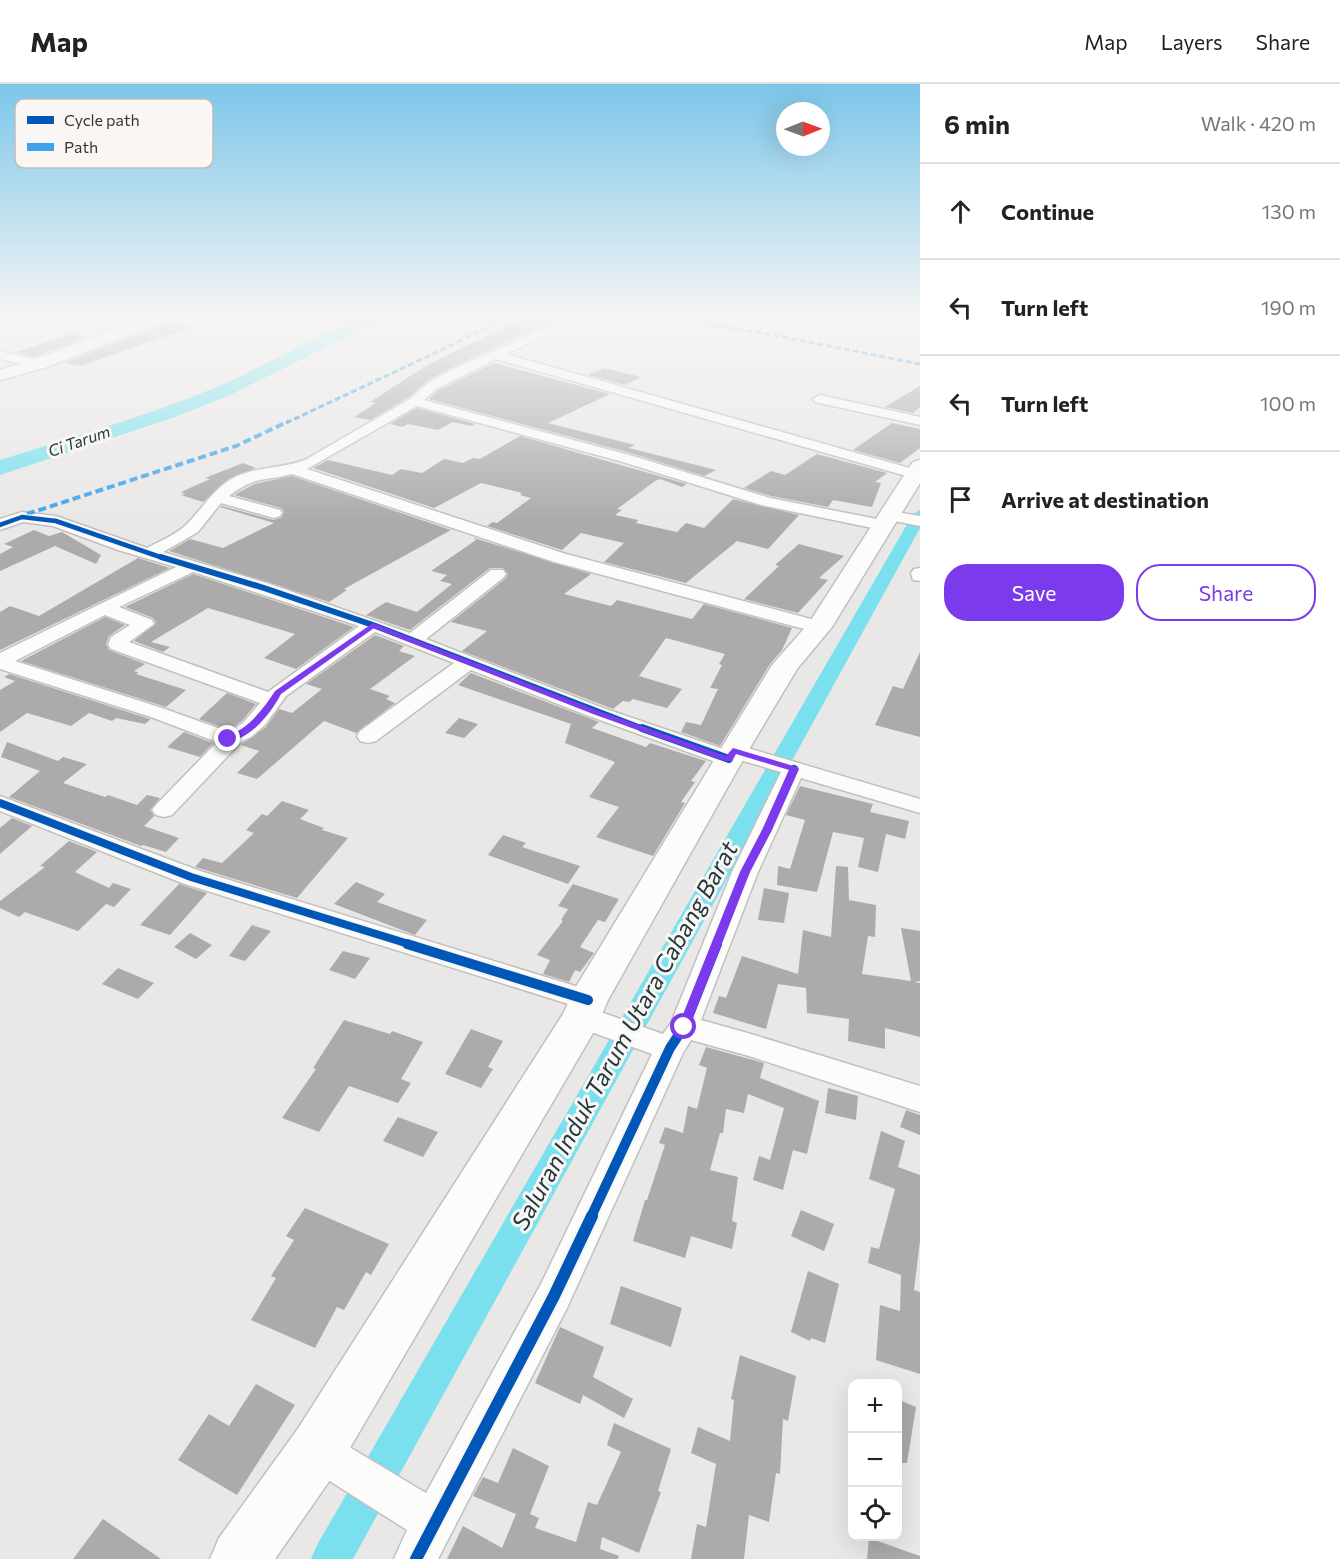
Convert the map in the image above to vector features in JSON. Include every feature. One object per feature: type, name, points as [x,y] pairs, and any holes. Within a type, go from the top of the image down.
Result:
[{"type":"main road","points":[[240,1559],[330,1459],[592,1013],[738,755],[786,665],[819,627],[899,520],[918,470]]},
{"type":"street","points":[[148,554],[192,529],[217,497],[232,485],[251,476],[294,470],[415,402],[438,383]]},
{"type":"street","points":[[597,383],[918,470]]},
{"type":"street","points":[[820,399],[920,421]]},
{"type":"street","points":[[415,402],[628,459],[767,502],[899,520]]},
{"type":"street","points":[[294,470],[560,558],[819,627]]},
{"type":"street","points":[[217,497],[274,513]]},
{"type":"street","points":[[0,525],[16,518],[45,518],[148,554],[264,588],[373,625],[596,712],[920,806]]},
{"type":"street","points":[[0,662],[161,579],[191,567]]},
{"type":"street","points":[[413,640],[497,574]]},
{"type":"street","points":[[104,608],[145,624],[118,641],[118,645],[273,701]]},
{"type":"street","points":[[164,810],[233,738],[254,723],[270,707],[278,692],[373,625]]},
{"type":"street","points":[[0,662],[158,713],[223,739],[233,738]]},
{"type":"street","points":[[368,736],[470,662]]},
{"type":"street","points":[[330,1459],[418,1528],[554,1296],[666,1037],[767,830],[790,767]]},
{"type":"street","points":[[0,803],[190,877],[666,1037],[751,1045],[920,1100]]},
{"type":"building","points":[[400,383],[425,383],[409,397],[370,420],[354,417],[376,403],[370,402]]},
{"type":"building","points":[[454,383],[568,383],[610,394],[548,423],[635,445],[629,448],[716,470],[704,476],[634,454],[429,399],[437,391]]},
{"type":"building","points":[[920,386],[920,407],[913,413],[885,407]]},
{"type":"building","points":[[417,408],[475,424],[471,426],[453,422],[438,430],[408,424],[402,427],[390,424]]},
{"type":"building","points":[[892,423],[920,429],[920,448],[900,463],[853,450]]},
{"type":"building","points":[[520,436],[687,484],[682,487],[660,479],[617,509],[622,510],[615,515],[638,520],[636,523],[677,532],[686,523],[704,528],[733,499],[799,515],[768,549],[737,541],[686,583],[604,562],[624,543],[581,533],[562,550],[487,526],[493,522],[497,523],[531,498],[520,495],[522,493],[481,483],[434,508],[313,468],[328,460],[392,475],[401,469],[422,473],[444,459],[463,463],[473,458],[480,459]]},
{"type":"building","points":[[817,454],[887,473],[875,482],[881,483],[872,507],[833,500],[828,507],[771,496],[744,488],[771,471],[785,475]]},
{"type":"building","points":[[243,463],[256,468],[228,479],[203,502],[181,495],[185,494],[181,492],[210,479],[205,478]]},
{"type":"building","points":[[292,476],[451,530],[344,589],[347,590],[329,602],[169,551],[190,539],[223,548],[274,523],[220,507],[273,520],[281,518],[284,512],[281,508],[234,495],[254,484]]},
{"type":"building","points":[[34,530],[49,536],[62,532],[101,555],[96,564],[55,546],[0,571],[0,554],[13,547],[4,544]]},
{"type":"building","points":[[474,538],[591,574],[564,594],[611,606],[617,600],[692,619],[704,604],[792,628],[782,650],[770,664],[720,746],[681,732],[686,722],[701,725],[718,689],[710,688],[725,654],[666,638],[639,676],[682,689],[667,708],[633,699],[629,702],[623,701],[613,709],[462,651],[487,631],[451,622],[505,579],[508,574],[503,568],[490,568],[410,630],[366,615],[386,602],[417,612],[452,584],[440,581],[447,575],[431,571],[476,540]]},
{"type":"building","points":[[799,544],[844,556],[819,578],[828,580],[798,613],[744,599],[779,566],[775,565]]},
{"type":"building","points":[[138,558],[170,568],[0,650],[0,612],[10,606],[39,616]]},
{"type":"building","points":[[193,574],[354,627],[296,669],[264,658],[295,634],[208,608],[151,642],[170,647],[163,652],[134,641],[156,623],[153,618],[125,607]]},
{"type":"building","points":[[105,617],[125,625],[109,636],[106,644],[109,650],[145,664],[134,671],[139,673],[136,674],[186,690],[166,707],[21,661]]},
{"type":"building","points":[[375,635],[404,646],[399,651],[415,656],[370,689],[390,696],[386,699],[395,703],[356,733],[324,721],[257,779],[237,773],[259,751],[241,745],[266,727],[279,709],[292,713],[322,689],[306,684]]},
{"type":"building","points":[[920,652],[920,737],[875,725],[893,686],[903,689]]},
{"type":"building","points":[[471,673],[599,722],[592,728],[646,747],[650,743],[706,761],[691,781],[695,782],[681,802],[685,803],[653,856],[596,837],[619,807],[589,797],[615,762],[565,743],[571,724],[458,685]]},
{"type":"building","points":[[9,674],[151,719],[145,724],[116,718],[112,721],[89,713],[71,726],[27,713],[0,732],[0,690],[15,681],[4,677]]},
{"type":"building","points":[[227,693],[256,704],[242,721],[229,730],[199,719]]},
{"type":"building","points":[[459,718],[478,724],[464,738],[445,733]]},
{"type":"building","points":[[184,732],[213,743],[200,757],[167,747]]},
{"type":"building","points":[[7,742],[58,761],[63,757],[87,764],[63,783],[137,805],[147,795],[160,798],[150,810],[154,816],[144,826],[179,838],[166,852],[141,846],[9,797],[40,771],[1,757]]},
{"type":"building","points":[[800,786],[873,804],[870,812],[909,821],[905,839],[886,834],[878,872],[858,867],[864,838],[833,832],[817,892],[777,885],[778,866],[790,869],[805,820],[786,815]]},
{"type":"building","points":[[282,801],[309,810],[300,819],[324,828],[322,830],[348,838],[297,898],[195,867],[203,858],[222,863],[254,833],[246,830],[262,814],[267,816]]},
{"type":"building","points":[[12,818],[32,826],[0,854],[0,828]]},
{"type":"building","points":[[503,835],[526,843],[522,847],[580,866],[568,884],[488,855]]},
{"type":"building","points":[[69,841],[97,852],[75,872],[109,888],[113,883],[131,889],[114,907],[106,904],[78,931],[25,912],[19,917],[0,908],[0,901],[45,867],[40,866]]},
{"type":"building","points":[[836,866],[848,867],[849,900],[876,905],[875,937],[868,936],[862,974],[911,981],[901,928],[920,931],[920,981],[914,982],[920,983],[920,1037],[885,1028],[885,1049],[848,1041],[849,1019],[807,1013],[806,988],[778,984],[766,1029],[713,1013],[719,996],[726,998],[742,956],[798,974],[803,930],[831,937]]},
{"type":"building","points":[[356,882],[385,894],[377,902],[427,920],[415,935],[334,904]]},
{"type":"building","points":[[179,884],[207,893],[170,935],[140,925]]},
{"type":"building","points":[[573,884],[619,899],[605,922],[598,920],[580,947],[594,953],[580,972],[575,970],[569,982],[543,974],[550,960],[537,955],[563,921],[561,920],[568,909],[558,906]]},
{"type":"building","points":[[764,888],[789,893],[784,923],[758,920]]},
{"type":"building","points":[[252,925],[271,931],[245,961],[229,956]]},
{"type":"building","points":[[190,933],[212,945],[196,959],[174,947]]},
{"type":"building","points":[[343,951],[370,958],[355,979],[329,970]]},
{"type":"building","points":[[118,968],[154,983],[138,999],[102,984]]},
{"type":"building","points":[[344,1020],[390,1034],[392,1031],[423,1042],[401,1079],[411,1083],[398,1103],[349,1086],[319,1132],[282,1118],[316,1069],[313,1068]]},
{"type":"building","points":[[471,1029],[503,1041],[488,1067],[493,1069],[481,1088],[445,1074]]},
{"type":"building","points":[[706,1047],[764,1063],[760,1078],[819,1101],[807,1154],[793,1150],[783,1190],[753,1180],[759,1156],[770,1160],[784,1108],[748,1094],[744,1113],[726,1109],[723,1133],[720,1133],[710,1170],[738,1177],[732,1221],[737,1223],[732,1249],[691,1236],[685,1258],[633,1241],[665,1145],[659,1143],[665,1127],[683,1133],[688,1106],[697,1109],[707,1068],[699,1065]]},
{"type":"building","points":[[828,1088],[858,1096],[856,1120],[825,1113]]},
{"type":"building","points":[[906,1110],[920,1115],[920,1135],[900,1127]]},
{"type":"building","points":[[398,1117],[438,1132],[423,1157],[383,1141]]},
{"type":"building","points":[[881,1131],[905,1141],[898,1167],[920,1175],[920,1241],[914,1290],[920,1292],[920,1374],[876,1360],[880,1305],[900,1311],[901,1275],[868,1263],[871,1247],[879,1249],[895,1189],[869,1179]]},
{"type":"building","points":[[305,1208],[389,1244],[371,1275],[366,1272],[344,1310],[337,1307],[315,1348],[251,1320],[276,1278],[271,1276],[294,1240],[286,1236]]},
{"type":"building","points":[[801,1210],[834,1224],[824,1251],[791,1236]]},
{"type":"building","points":[[808,1271],[839,1284],[825,1343],[811,1338],[810,1341],[791,1332]]},
{"type":"building","points":[[621,1286],[682,1308],[671,1347],[610,1324]]},
{"type":"building","points":[[560,1327],[604,1347],[593,1377],[633,1399],[624,1418],[583,1395],[580,1404],[535,1383]]},
{"type":"building","points":[[740,1355],[796,1376],[788,1421],[783,1419],[780,1474],[776,1473],[769,1522],[749,1515],[744,1559],[691,1559],[697,1524],[706,1527],[716,1464],[691,1453],[698,1427],[730,1441],[734,1400],[731,1399]]},
{"type":"building","points":[[256,1384],[295,1405],[237,1495],[178,1460],[209,1414],[229,1426]]},
{"type":"building","points":[[902,1401],[916,1407],[907,1463],[902,1463]]},
{"type":"building","points":[[614,1423],[671,1449],[658,1491],[661,1492],[639,1553],[602,1537],[600,1549],[619,1556],[618,1559],[447,1559],[463,1526],[502,1548],[516,1514],[473,1496],[483,1477],[498,1483],[513,1448],[549,1466],[530,1514],[539,1518],[535,1528],[576,1542],[588,1502],[597,1505],[621,1452],[607,1445]]},
{"type":"building","points":[[103,1519],[161,1559],[73,1559]]},
{"type":"building","points":[[869,1541],[878,1541],[920,1556],[920,1559],[867,1559]]},
{"type":"waterway","name":"Ci Tarum","points":[[0,468],[165,414],[240,383]]},
{"type":"waterway","name":"Saluran Induk Tarum Utara Cabang Barat","points":[[331,1559],[920,514]]},
{"type":"marked path","points":[[27,514],[236,446],[371,383]]},
{"type":"cycle path","points":[[0,525],[22,517],[56,521],[124,546],[264,588],[373,625],[596,712],[729,759]]},
{"type":"cycle path","points":[[416,1559],[554,1296],[670,1048],[684,1027],[745,872],[767,830],[794,769]]},
{"type":"cycle path","points":[[0,803],[191,877],[588,1000]]},
{"type":"route","points":[[228,739],[239,735],[254,723],[270,707],[278,692],[373,625],[596,712],[729,759],[733,751],[794,769],[767,830],[745,872],[684,1027]]}]
